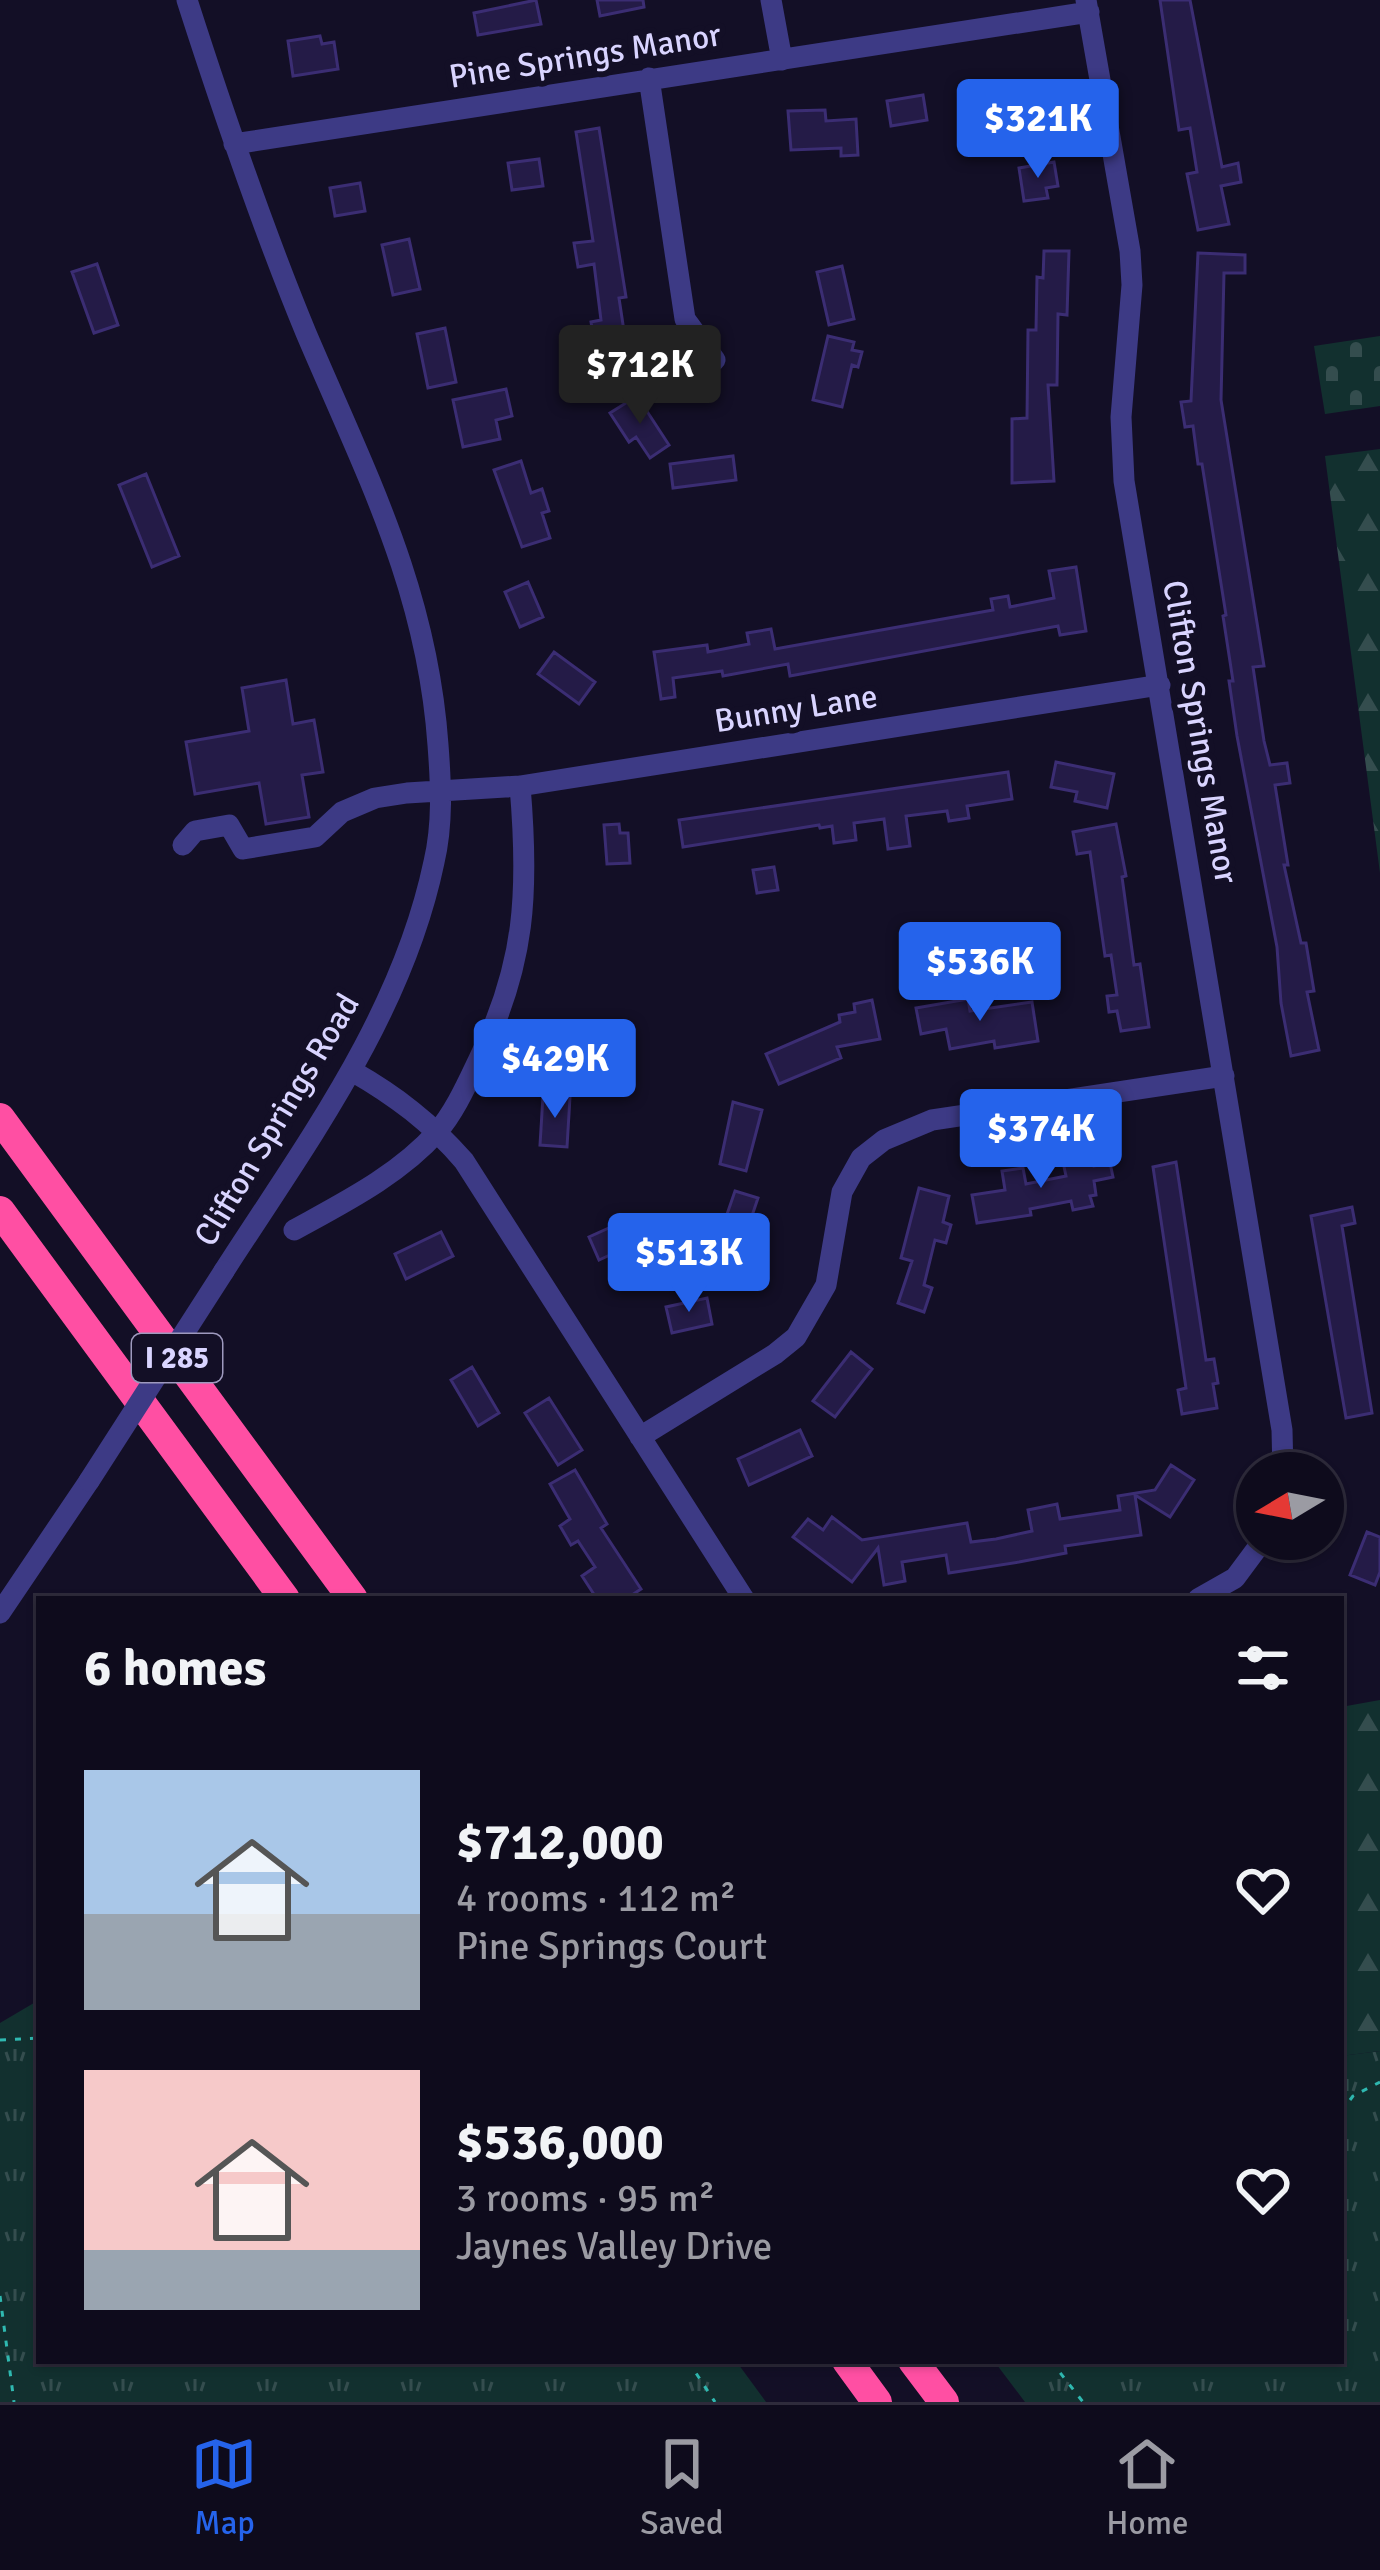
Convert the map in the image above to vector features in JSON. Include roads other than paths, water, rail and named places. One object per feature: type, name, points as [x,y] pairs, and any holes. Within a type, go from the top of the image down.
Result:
[{"type":"highway","name":"I 285","points":[[0,1118],[351,1596]]},
{"type":"highway","name":"I 285","points":[[0,1211],[283,1596]]},
{"type":"highway","points":[[849,2364],[878,2402]]},
{"type":"highway","points":[[916,2364],[944,2402]]},
{"type":"street","name":"Clifton Springs Road","points":[[3,1602],[89,1481],[352,1071],[390,998],[435,860],[442,792],[435,698],[418,611],[394,535],[305,331],[233,144],[187,0]]},
{"type":"street","points":[[771,0],[782,60]]},
{"type":"street","name":"Pine Springs Manor","points":[[233,144],[782,60],[1088,6]]},
{"type":"street","name":"Clifton Springs Manor","points":[[1088,6],[1130,251],[1132,286],[1120,417],[1124,481],[1283,1452]]},
{"type":"street","points":[[649,78],[685,319],[715,360]]},
{"type":"street","name":"Bunny Lane","points":[[183,845],[195,831],[230,825],[243,849],[315,837],[341,812],[375,799],[520,786],[1160,685]]},
{"type":"street","points":[[294,1230],[393,1171],[438,1131],[467,1084],[498,1020],[517,953],[526,861],[520,786]]},
{"type":"street","points":[[352,1071],[398,1097],[464,1161],[742,1596]]},
{"type":"street","points":[[640,1437],[796,1337],[826,1285],[842,1192],[861,1158],[884,1141],[932,1120],[1224,1076]]},
{"type":"street","points":[[1203,1596],[1235,1578],[1248,1560]]}]
